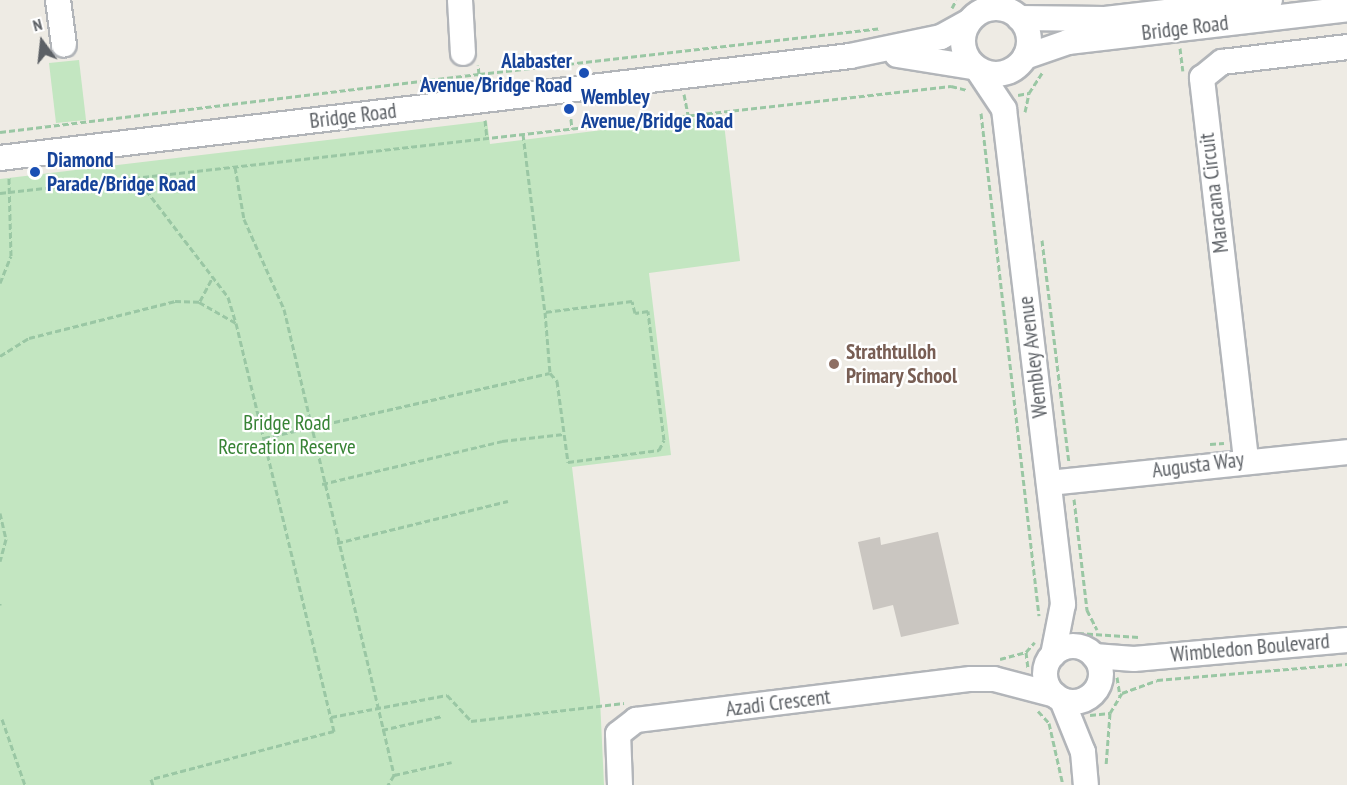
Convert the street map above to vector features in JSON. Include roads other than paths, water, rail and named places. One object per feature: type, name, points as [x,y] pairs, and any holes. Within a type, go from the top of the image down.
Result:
[{"type":"street","points":[[58,0],[64,45]]},
{"type":"street","points":[[460,0],[463,53]]},
{"type":"street","name":"Bridge Road","points":[[1015,11],[1080,20],[1178,6],[1270,0]]},
{"type":"street","points":[[998,8],[1015,11],[1029,41],[1021,62],[999,75],[976,68],[963,50],[972,13],[998,8]]},
{"type":"street","name":"Bridge Road","points":[[1021,62],[1068,42],[1347,9]]},
{"type":"street","name":"Bridge Road","points":[[4,158],[850,56],[941,37],[972,13]]},
{"type":"street","name":"Maracana Circuit","points":[[1246,459],[1202,78],[1222,62],[1347,47]]},
{"type":"street","name":"Bridge Road","points":[[850,56],[909,55],[976,68]]},
{"type":"street","name":"Wembley Avenue","points":[[1004,109],[1021,62]]},
{"type":"street","name":"Wembley Avenue","points":[[976,68],[1004,109],[1060,482],[1063,604],[1060,651]]},
{"type":"street","name":"Augusta Way","points":[[1060,482],[1246,459],[1347,452]]},
{"type":"street","name":"Wimbledon Boulevard","points":[[1060,651],[1347,640]]},
{"type":"street","name":"Wimbledon Boulevard","points":[[1059,698],[1082,701],[1148,647]]},
{"type":"street","points":[[1083,752],[1059,698],[1047,683],[1060,651],[1096,690],[1083,752],[1086,785]]},
{"type":"street","name":"Azadi Crescent","points":[[620,785],[617,743],[628,723],[994,679],[1060,651]]},
{"type":"place","name":"Alabaster Avenue/Bridge Road","points":[[584,73]]},
{"type":"place","name":"Wembley Avenue/Bridge Road","points":[[569,109]]},
{"type":"place","name":"Diamond Parade/Bridge Road","points":[[35,172]]},
{"type":"place","name":"Strathtulloh Primary School","points":[[834,364]]},
{"type":"park label","name":"Bridge Road Recreation Reserve","points":[[287,435]]}]
